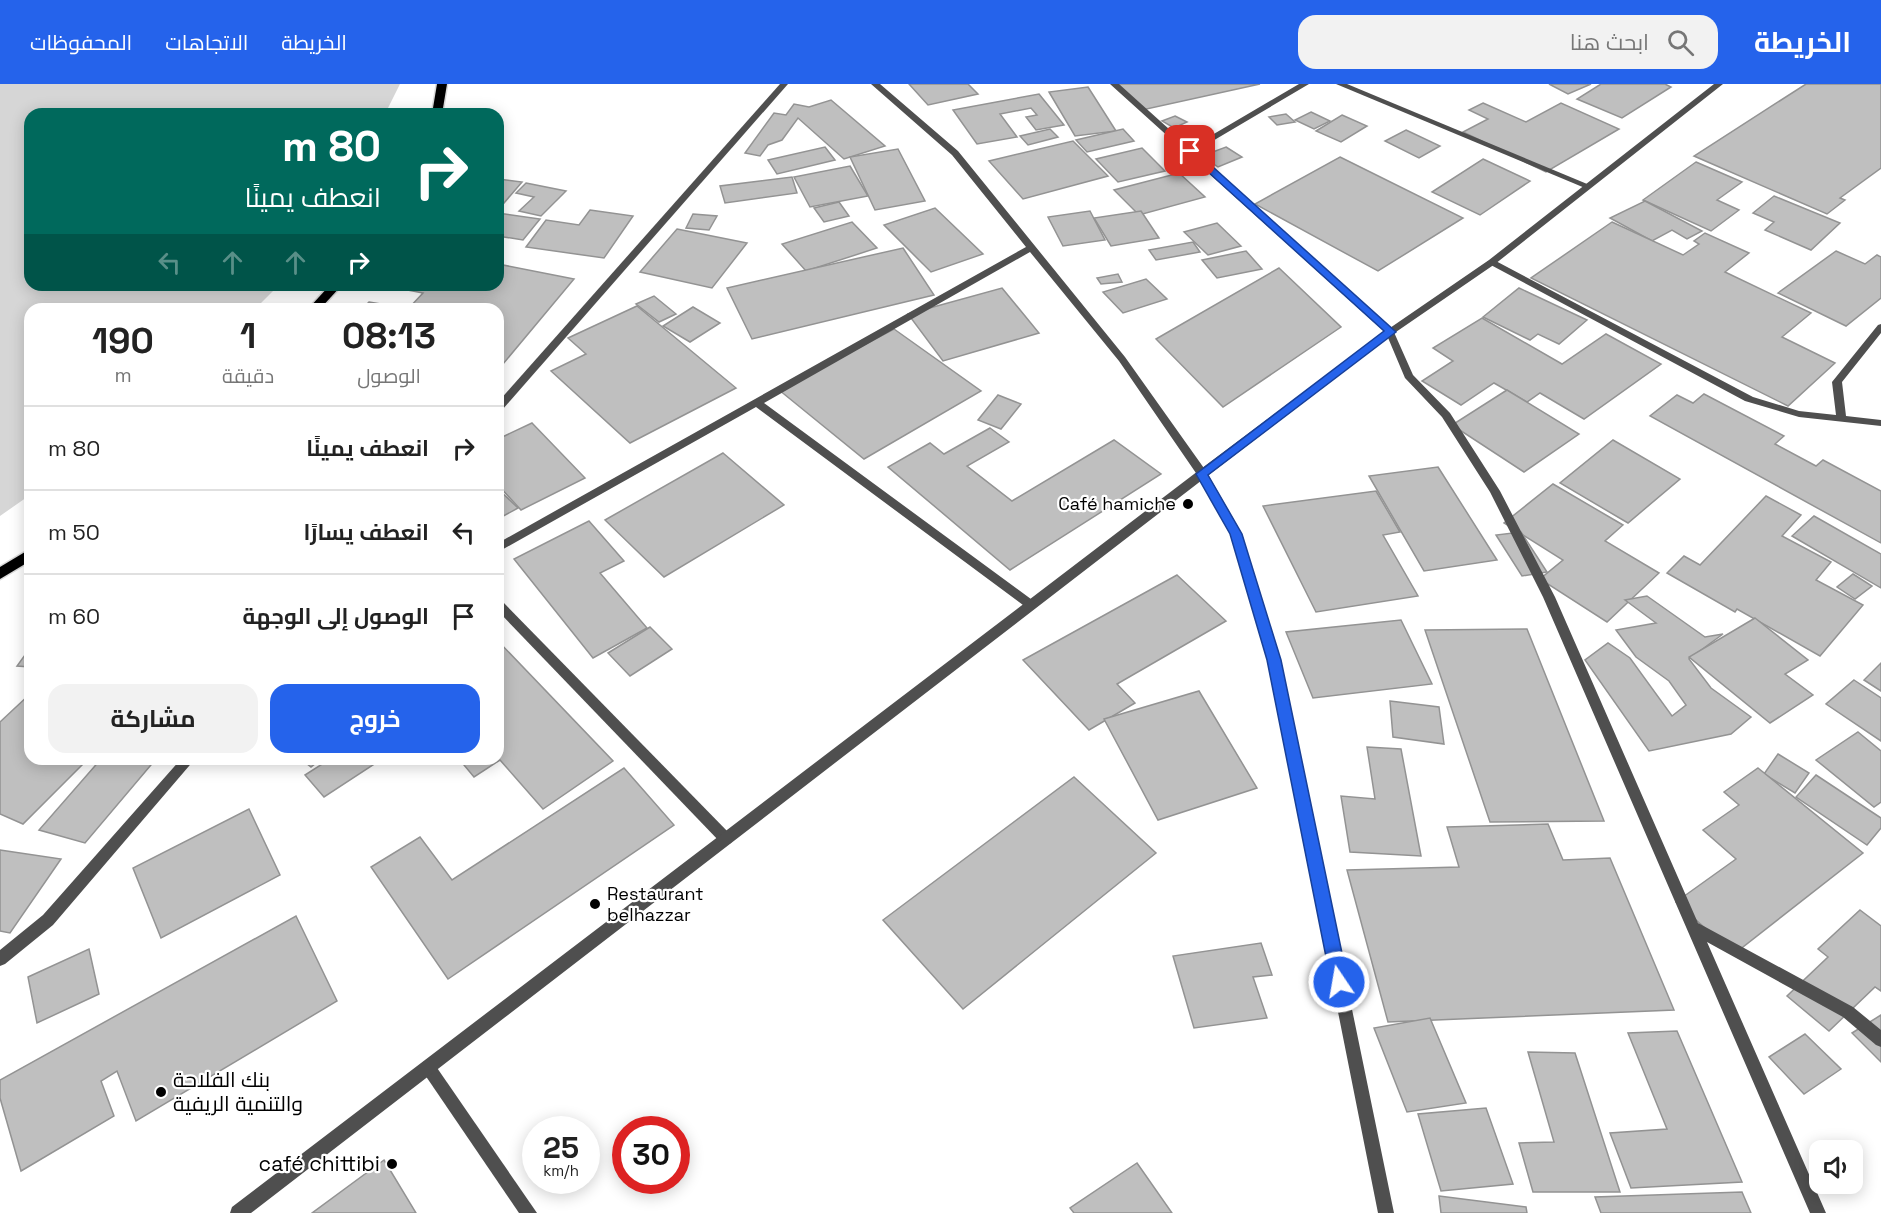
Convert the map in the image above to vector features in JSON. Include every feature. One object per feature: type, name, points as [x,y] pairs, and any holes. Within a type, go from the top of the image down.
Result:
[{"type":"main road","points":[[438,108],[442,84]]},
{"type":"main road","points":[[320,303],[330,291]]},
{"type":"main road","points":[[0,574],[24,558]]},
{"type":"street","points":[[504,401],[784,84]]},
{"type":"street","points":[[874,84],[955,153],[1032,247],[1122,359],[1202,474],[1236,534],[1274,660],[1386,1213]]},
{"type":"street","points":[[1114,84],[1390,332],[1409,376],[1446,415],[1495,491],[1549,597],[1818,1213]]},
{"type":"street","points":[[1190,151],[1305,84]]},
{"type":"street","points":[[1340,84],[1588,186]]},
{"type":"street","points":[[238,1213],[1202,474],[1390,332],[1492,262],[1719,84]]},
{"type":"street","points":[[504,545],[1032,247]]},
{"type":"street","points":[[1492,262],[1749,399],[1799,414],[1881,423]]},
{"type":"street","points":[[1841,418],[1837,382],[1881,327]]},
{"type":"street","points":[[756,402],[1030,605]]},
{"type":"street","points":[[504,609],[726,839]]},
{"type":"street","points":[[0,959],[48,920],[184,765]]},
{"type":"street","points":[[1693,927],[1848,1012],[1881,1040]]},
{"type":"street","points":[[428,1067],[529,1213]]},
{"type":"shaded area","points":[[0,84],[400,84],[388,108],[24,108],[24,291],[273,291],[261,303],[24,303],[24,499],[0,516]]},
{"type":"building","points":[[909,84],[968,84],[978,94],[928,105]]},
{"type":"building","points":[[1116,84],[1260,84],[1142,110]]},
{"type":"building","points":[[1549,84],[1591,84],[1568,94]]},
{"type":"building","points":[[1601,84],[1665,84],[1671,87],[1622,118],[1577,99]]},
{"type":"building","points":[[1806,84],[1881,84],[1881,168],[1840,198],[1845,200],[1827,214],[1694,156]]},
{"type":"building","points":[[1088,87],[1116,131],[1075,136],[1049,92]]},
{"type":"building","points":[[1039,94],[1064,125],[1036,130],[1026,117],[1037,115],[1031,108],[1000,114],[1017,137],[977,144],[953,110]]},
{"type":"building","points":[[831,100],[885,146],[844,159],[798,118],[782,140],[768,145],[760,156],[745,153],[774,113],[786,115],[794,104],[809,107]]},
{"type":"building","points":[[1483,103],[1526,122],[1561,103],[1619,129],[1546,172],[1463,132],[1488,119],[1469,110]]},
{"type":"building","points":[[1311,112],[1330,121],[1314,129],[1295,120]]},
{"type":"building","points":[[1286,114],[1295,122],[1277,125],[1269,117]]},
{"type":"building","points":[[1342,115],[1367,126],[1341,142],[1316,131]]},
{"type":"building","points":[[1175,116],[1187,122],[1174,128],[1162,121]]},
{"type":"building","points":[[1050,129],[1058,137],[1028,145],[1020,136]]},
{"type":"building","points":[[1123,129],[1134,141],[1087,152],[1076,140]]},
{"type":"building","points":[[1406,130],[1440,146],[1419,158],[1385,141]]},
{"type":"building","points":[[1073,141],[1108,176],[1023,199],[989,161]]},
{"type":"building","points":[[825,147],[835,160],[777,174],[768,160]]},
{"type":"building","points":[[1226,147],[1242,157],[1218,167],[1202,156]]},
{"type":"building","points":[[1142,148],[1165,171],[1118,182],[1096,159]]},
{"type":"building","points":[[898,149],[925,201],[875,210],[850,157]]},
{"type":"building","points":[[1340,157],[1463,218],[1378,271],[1255,204]]},
{"type":"building","points":[[1483,159],[1530,181],[1480,215],[1432,192]]},
{"type":"building","points":[[1696,162],[1742,182],[1717,200],[1739,210],[1711,231],[1643,200]]},
{"type":"building","points":[[850,166],[868,196],[810,207],[794,177]]},
{"type":"building","points":[[1179,173],[1205,197],[1139,215],[1114,190]]},
{"type":"building","points":[[792,177],[797,193],[725,203],[720,186]]},
{"type":"building","points":[[504,180],[522,182],[504,203]]},
{"type":"building","points":[[526,183],[566,191],[541,216],[519,211],[534,197],[516,193]]},
{"type":"building","points":[[1774,196],[1840,223],[1811,250],[1765,230],[1774,222],[1753,213]]},
{"type":"building","points":[[1645,201],[1702,231],[1687,239],[1672,230],[1652,241],[1610,218]]},
{"type":"building","points":[[839,202],[849,216],[824,222],[814,208]]},
{"type":"building","points":[[935,208],[983,254],[931,272],[884,225]]},
{"type":"building","points":[[590,210],[633,216],[604,258],[526,247],[546,220],[579,225]]},
{"type":"building","points":[[1090,211],[1105,240],[1063,246],[1048,217]]},
{"type":"building","points":[[1141,211],[1159,238],[1111,246],[1094,218]]},
{"type":"building","points":[[504,214],[540,219],[523,240],[504,237]]},
{"type":"building","points":[[693,214],[717,216],[709,230],[686,228]]},
{"type":"building","points":[[852,222],[877,248],[806,271],[782,244]]},
{"type":"building","points":[[1612,222],[1683,255],[1699,244],[1694,241],[1705,233],[1749,253],[1725,272],[1811,313],[1782,337],[1835,363],[1788,406],[1531,278]]},
{"type":"building","points":[[1217,223],[1241,246],[1208,255],[1184,232]]},
{"type":"building","points":[[677,229],[747,243],[712,288],[640,272]]},
{"type":"building","points":[[1193,242],[1200,252],[1156,260],[1149,250]]},
{"type":"building","points":[[903,248],[934,295],[752,339],[727,288]]},
{"type":"building","points":[[1246,251],[1262,269],[1217,278],[1202,260]]},
{"type":"building","points":[[1836,251],[1865,264],[1877,255],[1881,257],[1881,298],[1846,326],[1778,293]]},
{"type":"building","points":[[504,265],[574,279],[504,363],[504,303],[414,303],[423,293],[413,291],[504,291]]},
{"type":"building","points":[[1279,268],[1341,327],[1223,407],[1156,339]]},
{"type":"building","points":[[1118,274],[1122,282],[1101,284],[1097,278]]},
{"type":"building","points":[[1146,279],[1167,299],[1123,313],[1103,292]]},
{"type":"building","points":[[1002,288],[1039,333],[943,361],[908,314]]},
{"type":"building","points":[[1519,288],[1587,320],[1559,344],[1538,334],[1530,340],[1483,317]]},
{"type":"building","points":[[654,296],[676,314],[659,322],[636,304]]},
{"type":"building","points":[[637,306],[736,388],[630,443],[551,371],[586,354],[568,338]]},
{"type":"building","points":[[693,307],[720,323],[690,342],[663,326]]},
{"type":"building","points":[[1482,318],[1562,364],[1606,334],[1661,364],[1584,419],[1540,393],[1527,402],[1494,383],[1461,405],[1422,381],[1453,361],[1433,348]]},
{"type":"building","points":[[894,329],[981,391],[864,459],[779,390]]},
{"type":"building","points":[[1507,390],[1579,434],[1524,472],[1452,425]]},
{"type":"building","points":[[1704,394],[1784,436],[1775,444],[1816,466],[1823,460],[1881,491],[1881,543],[1650,416],[1677,395],[1693,403]]},
{"type":"building","points":[[998,395],[1021,404],[1001,429],[978,420]]},
{"type":"building","points":[[532,423],[585,478],[521,510],[504,492],[504,436]]},
{"type":"building","points":[[990,428],[1009,442],[967,466],[1012,501],[1114,440],[1161,474],[1010,570],[888,467],[930,443],[944,454]]},
{"type":"building","points":[[1613,440],[1680,479],[1628,523],[1560,483]]},
{"type":"building","points":[[723,453],[784,505],[664,577],[605,520]]},
{"type":"building","points":[[1438,467],[1497,560],[1424,571],[1369,476]]},
{"type":"building","points":[[1553,484],[1623,525],[1605,541],[1659,573],[1607,622],[1540,579],[1563,560],[1504,523]]},
{"type":"building","points":[[1376,491],[1400,532],[1383,535],[1418,596],[1316,612],[1263,506]]},
{"type":"building","points":[[504,495],[518,508],[504,516]]},
{"type":"building","points":[[1766,496],[1801,515],[1782,536],[1831,562],[1816,580],[1863,605],[1820,656],[1737,609],[1735,612],[1667,573],[1684,556],[1700,565]]},
{"type":"building","points":[[1814,516],[1881,554],[1881,588],[1792,536]]},
{"type":"building","points":[[589,521],[624,561],[600,573],[647,628],[593,658],[514,559]]},
{"type":"building","points":[[1521,532],[1547,572],[1522,576],[1496,535]]},
{"type":"building","points":[[1853,574],[1872,586],[1855,599],[1837,587]]},
{"type":"building","points":[[1177,575],[1226,621],[1117,684],[1135,703],[1089,730],[1023,660]]},
{"type":"building","points":[[1647,596],[1705,637],[1723,634],[1689,659],[1711,688],[1751,717],[1731,734],[1649,751],[1585,660],[1608,643],[1630,658],[1672,716],[1686,705],[1669,681],[1636,657],[1616,630],[1656,623],[1625,600]]},
{"type":"building","points":[[1755,618],[1808,660],[1785,674],[1813,695],[1770,723],[1689,657]]},
{"type":"building","points":[[1401,620],[1432,684],[1313,698],[1286,632]]},
{"type":"building","points":[[650,627],[672,649],[630,676],[608,653]]},
{"type":"building","points":[[1527,629],[1604,821],[1490,822],[1425,630]]},
{"type":"building","points":[[504,647],[613,761],[543,809],[504,765]]},
{"type":"building","points":[[24,656],[24,667],[17,666]]},
{"type":"building","points":[[1881,663],[1881,691],[1864,680]]},
{"type":"building","points":[[1854,680],[1881,698],[1881,741],[1826,704]]},
{"type":"building","points":[[1199,691],[1257,788],[1158,820],[1104,719]]},
{"type":"building","points":[[24,700],[24,765],[82,765],[23,824],[0,814],[0,722]]},
{"type":"building","points":[[1390,701],[1439,707],[1444,744],[1393,737]]},
{"type":"building","points":[[1858,732],[1881,751],[1881,802],[1874,807],[1816,760]]},
{"type":"building","points":[[1367,747],[1401,749],[1421,856],[1350,852],[1341,796],[1375,799]]},
{"type":"building","points":[[1778,754],[1809,773],[1795,793],[1764,774]]},
{"type":"building","points":[[96,765],[151,765],[85,843],[39,830]]},
{"type":"building","points":[[321,765],[373,765],[324,797],[305,775]]},
{"type":"building","points":[[464,765],[492,765],[474,777]]},
{"type":"building","points":[[624,768],[674,825],[448,979],[371,867],[420,837],[452,880]]},
{"type":"building","points":[[1758,768],[1863,853],[1734,954],[1676,902],[1736,859],[1703,830],[1739,805],[1724,792]]},
{"type":"building","points":[[1816,775],[1881,818],[1881,828],[1867,845],[1796,797]]},
{"type":"building","points":[[1074,777],[1156,853],[963,1009],[883,920]]},
{"type":"building","points":[[249,809],[280,875],[161,938],[133,868]]},
{"type":"building","points":[[1548,824],[1563,860],[1610,858],[1674,1010],[1388,1022],[1347,870],[1459,867],[1447,827]]},
{"type":"building","points":[[0,850],[61,859],[10,933],[0,931]]},
{"type":"building","points":[[1860,910],[1881,926],[1881,991],[1875,987],[1829,1031],[1787,996],[1828,957],[1818,949]]},
{"type":"building","points":[[296,916],[337,1001],[136,1121],[117,1071],[101,1081],[114,1116],[21,1171],[0,1098],[0,1080]]},
{"type":"building","points":[[1261,943],[1272,975],[1253,977],[1267,1018],[1194,1028],[1173,956]]},
{"type":"building","points":[[89,949],[99,994],[37,1023],[28,977]]},
{"type":"building","points":[[1881,1015],[1881,1062],[1852,1033]]},
{"type":"building","points":[[1430,1018],[1466,1103],[1407,1112],[1374,1028]]},
{"type":"building","points":[[1677,1031],[1742,1182],[1631,1188],[1610,1133],[1667,1129],[1628,1033]]},
{"type":"building","points":[[1805,1034],[1841,1069],[1804,1094],[1769,1057]]},
{"type":"building","points":[[1528,1052],[1575,1053],[1620,1192],[1533,1192],[1519,1143],[1554,1142]]},
{"type":"building","points":[[1486,1108],[1513,1184],[1441,1191],[1418,1114]]},
{"type":"building","points":[[384,1160],[416,1213],[312,1213]]},
{"type":"building","points":[[1137,1163],[1172,1213],[1074,1213],[1070,1208]]},
{"type":"building","points":[[1742,1192],[1751,1213],[1601,1213],[1595,1197]]},
{"type":"building","points":[[1439,1196],[1526,1207],[1527,1213],[1441,1213]]},
{"type":"place","name":"Café hamiche","points":[[1188,504]]},
{"type":"place","name":"Restaurant belhazzar","points":[[595,904]]},
{"type":"place","name":"بنك الفلاحة والتنمية الريفية","points":[[161,1092]]},
{"type":"place","name":"café chittibi","points":[[392,1164]]},
{"type":"route","points":[[1190,151],[1390,332],[1202,474],[1236,534],[1274,660],[1339,982]]}]
